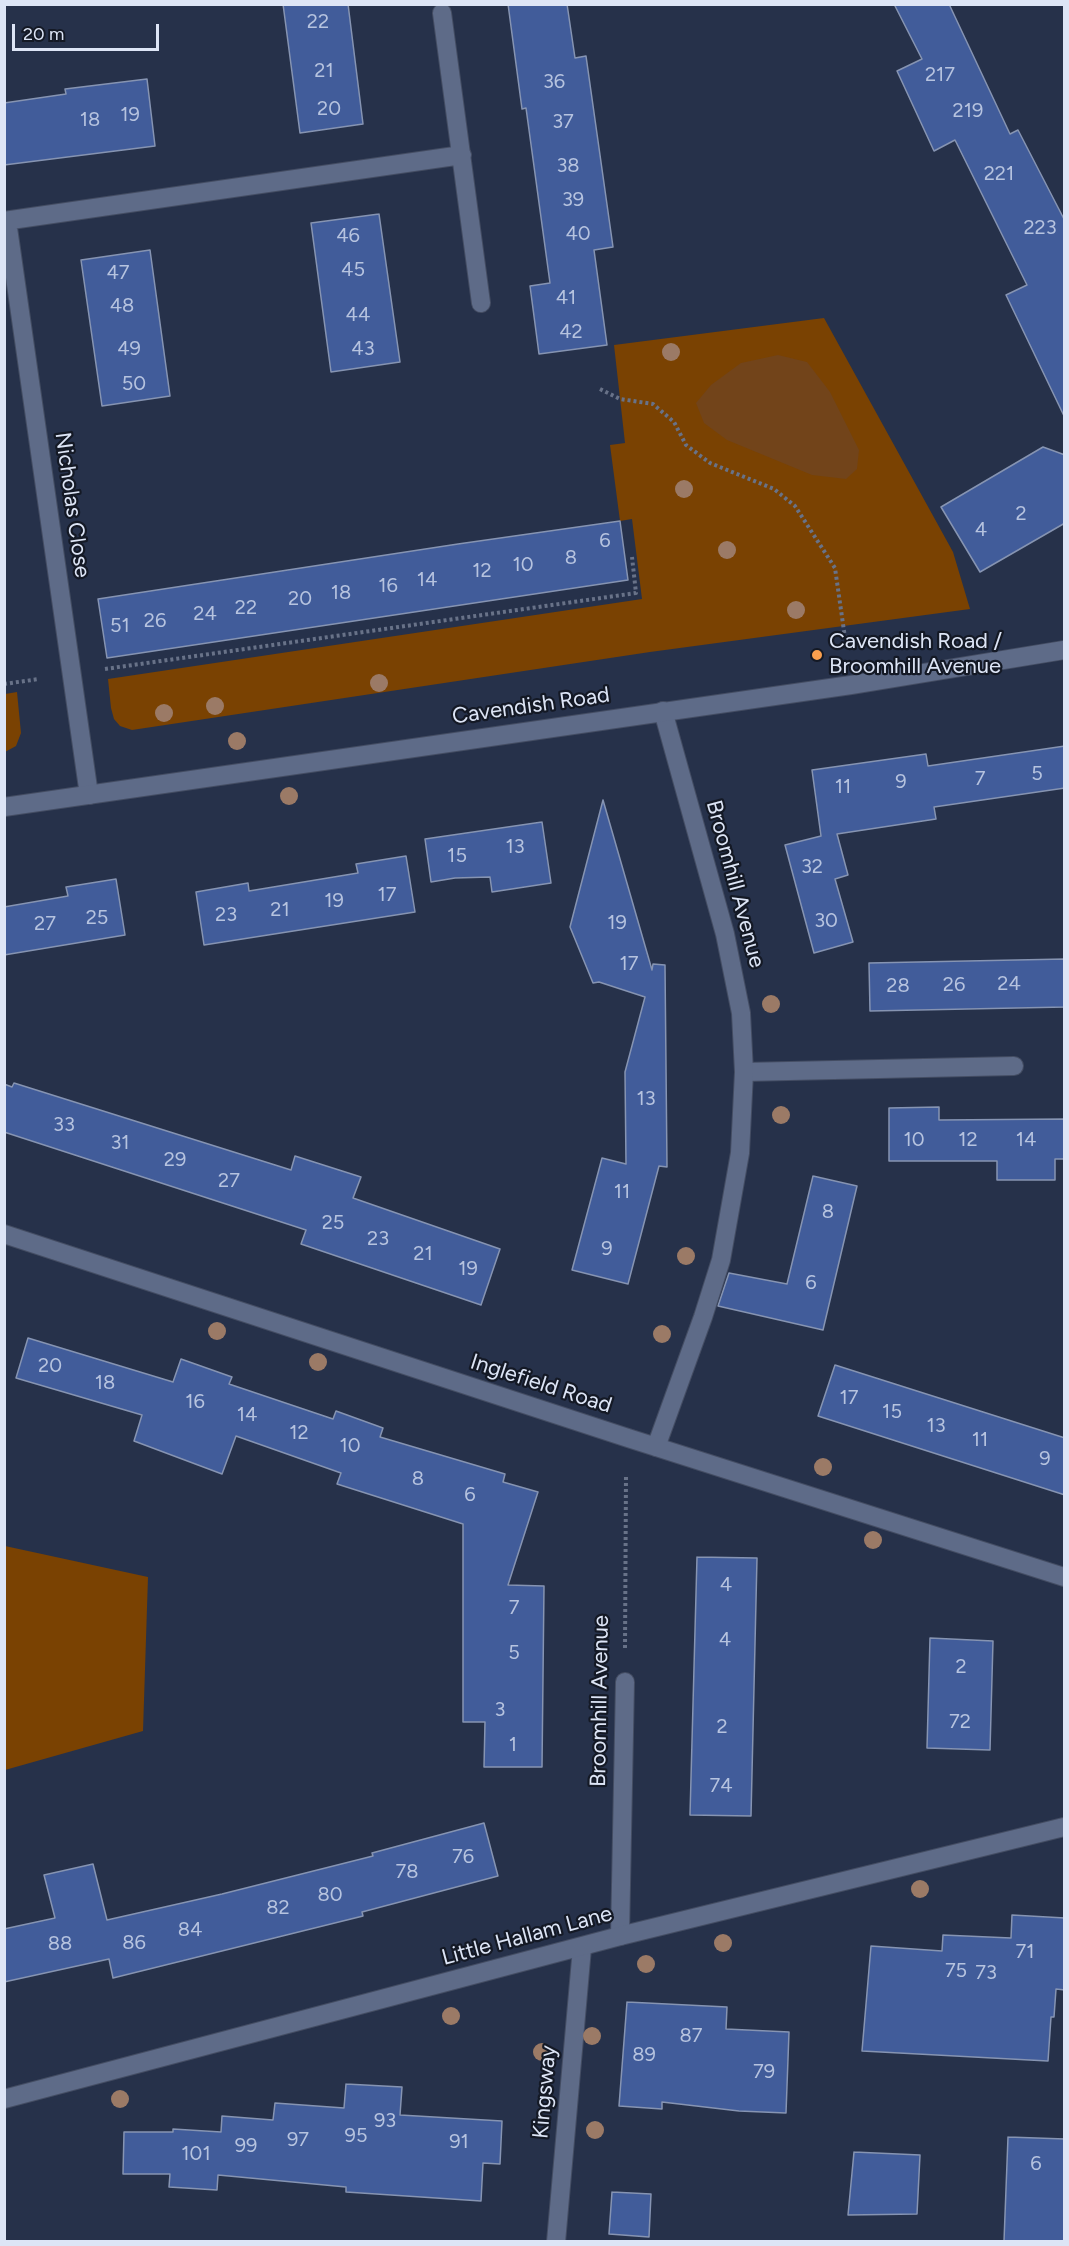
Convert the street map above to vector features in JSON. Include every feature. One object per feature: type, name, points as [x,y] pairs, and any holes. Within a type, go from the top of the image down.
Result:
[{"type":"street","points":[[442,13],[481,303]]},
{"type":"street","name":"Nicholas Close","points":[[89,795],[6,221],[462,155]]},
{"type":"street","name":"Cavendish Road","points":[[4,807],[851,685],[1065,650]]},
{"type":"street","name":"Broomhill Avenue","points":[[656,1447],[703,1317],[720,1260],[740,1153],[744,1072],[741,1013],[725,934],[663,711]]},
{"type":"street","points":[[744,1072],[1014,1066]]},
{"type":"street","name":"Inglefield Road","points":[[4,1234],[656,1447],[1065,1576]]},
{"type":"street","name":"Broomhill Avenue","points":[[620,1936],[625,1682]]},
{"type":"street","name":"Little Hallam Lane","points":[[4,2098],[582,1948],[620,1936],[1065,1827]]},
{"type":"street","name":"Kingsway","points":[[556,2241],[582,1948]]},
{"type":"path","points":[[600,389],[620,399],[653,404],[674,422],[686,445],[710,463],[774,489],[795,506],[835,568],[846,645]]},
{"type":"path","points":[[99,670],[636,593],[632,557]]},
{"type":"path","points":[[4,684],[42,679]]},
{"type":"path","name":"Broomhill Avenue","points":[[625,1682],[626,1466]]},
{"type":"shaded area","points":[[824,318],[953,552],[970,609],[650,652],[132,730],[120,726],[114,719],[108,679],[642,599],[632,519],[620,521],[610,445],[625,443],[614,345]]},
{"type":"shaded area","points":[[778,355],[807,362],[830,392],[859,450],[857,469],[846,479],[812,475],[727,440],[704,423],[696,403],[711,385],[741,363]]},
{"type":"shaded area","points":[[17,692],[21,733],[16,746],[5,752],[5,694]]},
{"type":"shaded area","points":[[5,1546],[148,1577],[143,1731],[5,1770]]},
{"type":"building","points":[[283,4],[348,4],[363,124],[300,133]]},
{"type":"building","points":[[508,4],[567,4],[575,58],[586,56],[613,247],[594,250],[607,345],[539,354],[530,286],[550,283],[526,108],[522,109]]},
{"type":"building","points":[[894,4],[949,4],[1010,134],[1018,130],[1065,221],[1065,418],[1006,295],[1027,285],[955,140],[934,151],[897,71],[922,59]]},
{"type":"building","points":[[147,79],[155,146],[4,165],[4,103],[66,94],[65,89]]},
{"type":"building","points":[[379,214],[400,362],[331,372],[311,223]]},
{"type":"building","points":[[150,250],[170,396],[102,406],[81,260]]},
{"type":"building","points":[[1043,447],[1065,455],[1065,523],[980,572],[941,507]]},
{"type":"building","points":[[620,521],[628,580],[107,658],[98,599]]},
{"type":"building","points":[[1065,746],[1065,788],[934,807],[936,819],[837,834],[848,875],[835,879],[853,942],[814,953],[785,845],[821,836],[812,770],[926,754],[928,766]]},
{"type":"building","points":[[603,800],[652,970],[653,964],[665,965],[667,1167],[659,1166],[628,1284],[572,1270],[602,1158],[626,1164],[625,1072],[645,997],[599,982],[593,983],[570,927]]},
{"type":"building","points":[[542,822],[551,883],[492,892],[490,877],[455,878],[431,882],[425,839]]},
{"type":"building","points":[[406,856],[415,912],[204,945],[196,892],[248,883],[249,891],[358,873],[356,864]]},
{"type":"building","points":[[116,879],[125,935],[4,955],[4,907],[68,896],[66,887]]},
{"type":"building","points":[[1065,959],[1065,1007],[870,1011],[869,963]]},
{"type":"building","points":[[14,1083],[291,1170],[295,1156],[361,1177],[353,1198],[500,1249],[481,1305],[301,1244],[306,1230],[4,1132],[4,1084],[12,1087]]},
{"type":"building","points":[[939,1107],[939,1120],[1065,1119],[1065,1159],[1055,1159],[1055,1180],[997,1180],[997,1161],[889,1161],[889,1108]]},
{"type":"building","points":[[813,1176],[857,1186],[823,1330],[718,1306],[729,1273],[787,1284]]},
{"type":"building","points":[[28,1338],[173,1382],[181,1359],[232,1377],[229,1384],[333,1419],[336,1411],[383,1428],[380,1437],[505,1474],[503,1482],[538,1492],[508,1585],[544,1586],[542,1767],[484,1767],[485,1722],[463,1722],[463,1524],[337,1484],[341,1473],[236,1436],[222,1474],[134,1441],[142,1415],[16,1378]]},
{"type":"building","points":[[835,1365],[1065,1438],[1065,1495],[818,1416]]},
{"type":"building","points":[[697,1557],[757,1558],[751,1816],[690,1815]]},
{"type":"building","points":[[930,1638],[993,1641],[990,1750],[927,1748]]},
{"type":"building","points":[[484,1823],[498,1876],[362,1912],[363,1916],[113,1978],[109,1959],[4,1982],[4,1929],[55,1918],[44,1875],[93,1864],[107,1920],[373,1856],[372,1853]]},
{"type":"building","points":[[1012,1915],[1065,1918],[1065,1990],[1056,1989],[1054,2017],[1051,2017],[1048,2061],[862,2051],[871,1946],[942,1951],[943,1935],[1011,1938]]},
{"type":"building","points":[[627,2002],[727,2007],[726,2029],[789,2032],[786,2113],[739,2111],[662,2102],[662,2109],[619,2106]]},
{"type":"building","points":[[346,2084],[402,2087],[400,2115],[502,2121],[500,2164],[483,2163],[481,2201],[346,2192],[346,2187],[218,2175],[217,2190],[169,2187],[170,2174],[123,2174],[124,2132],[173,2132],[173,2129],[221,2132],[222,2116],[273,2120],[275,2103],[344,2108]]},
{"type":"building","points":[[1008,2137],[1065,2139],[1065,2241],[1004,2241]]},
{"type":"building","points":[[854,2152],[920,2155],[917,2214],[848,2215]]},
{"type":"building","points":[[612,2192],[651,2194],[649,2237],[609,2234]]},
{"type":"place","name":"Cavendish Road / Broomhill Avenue","points":[[817,655]]}]
